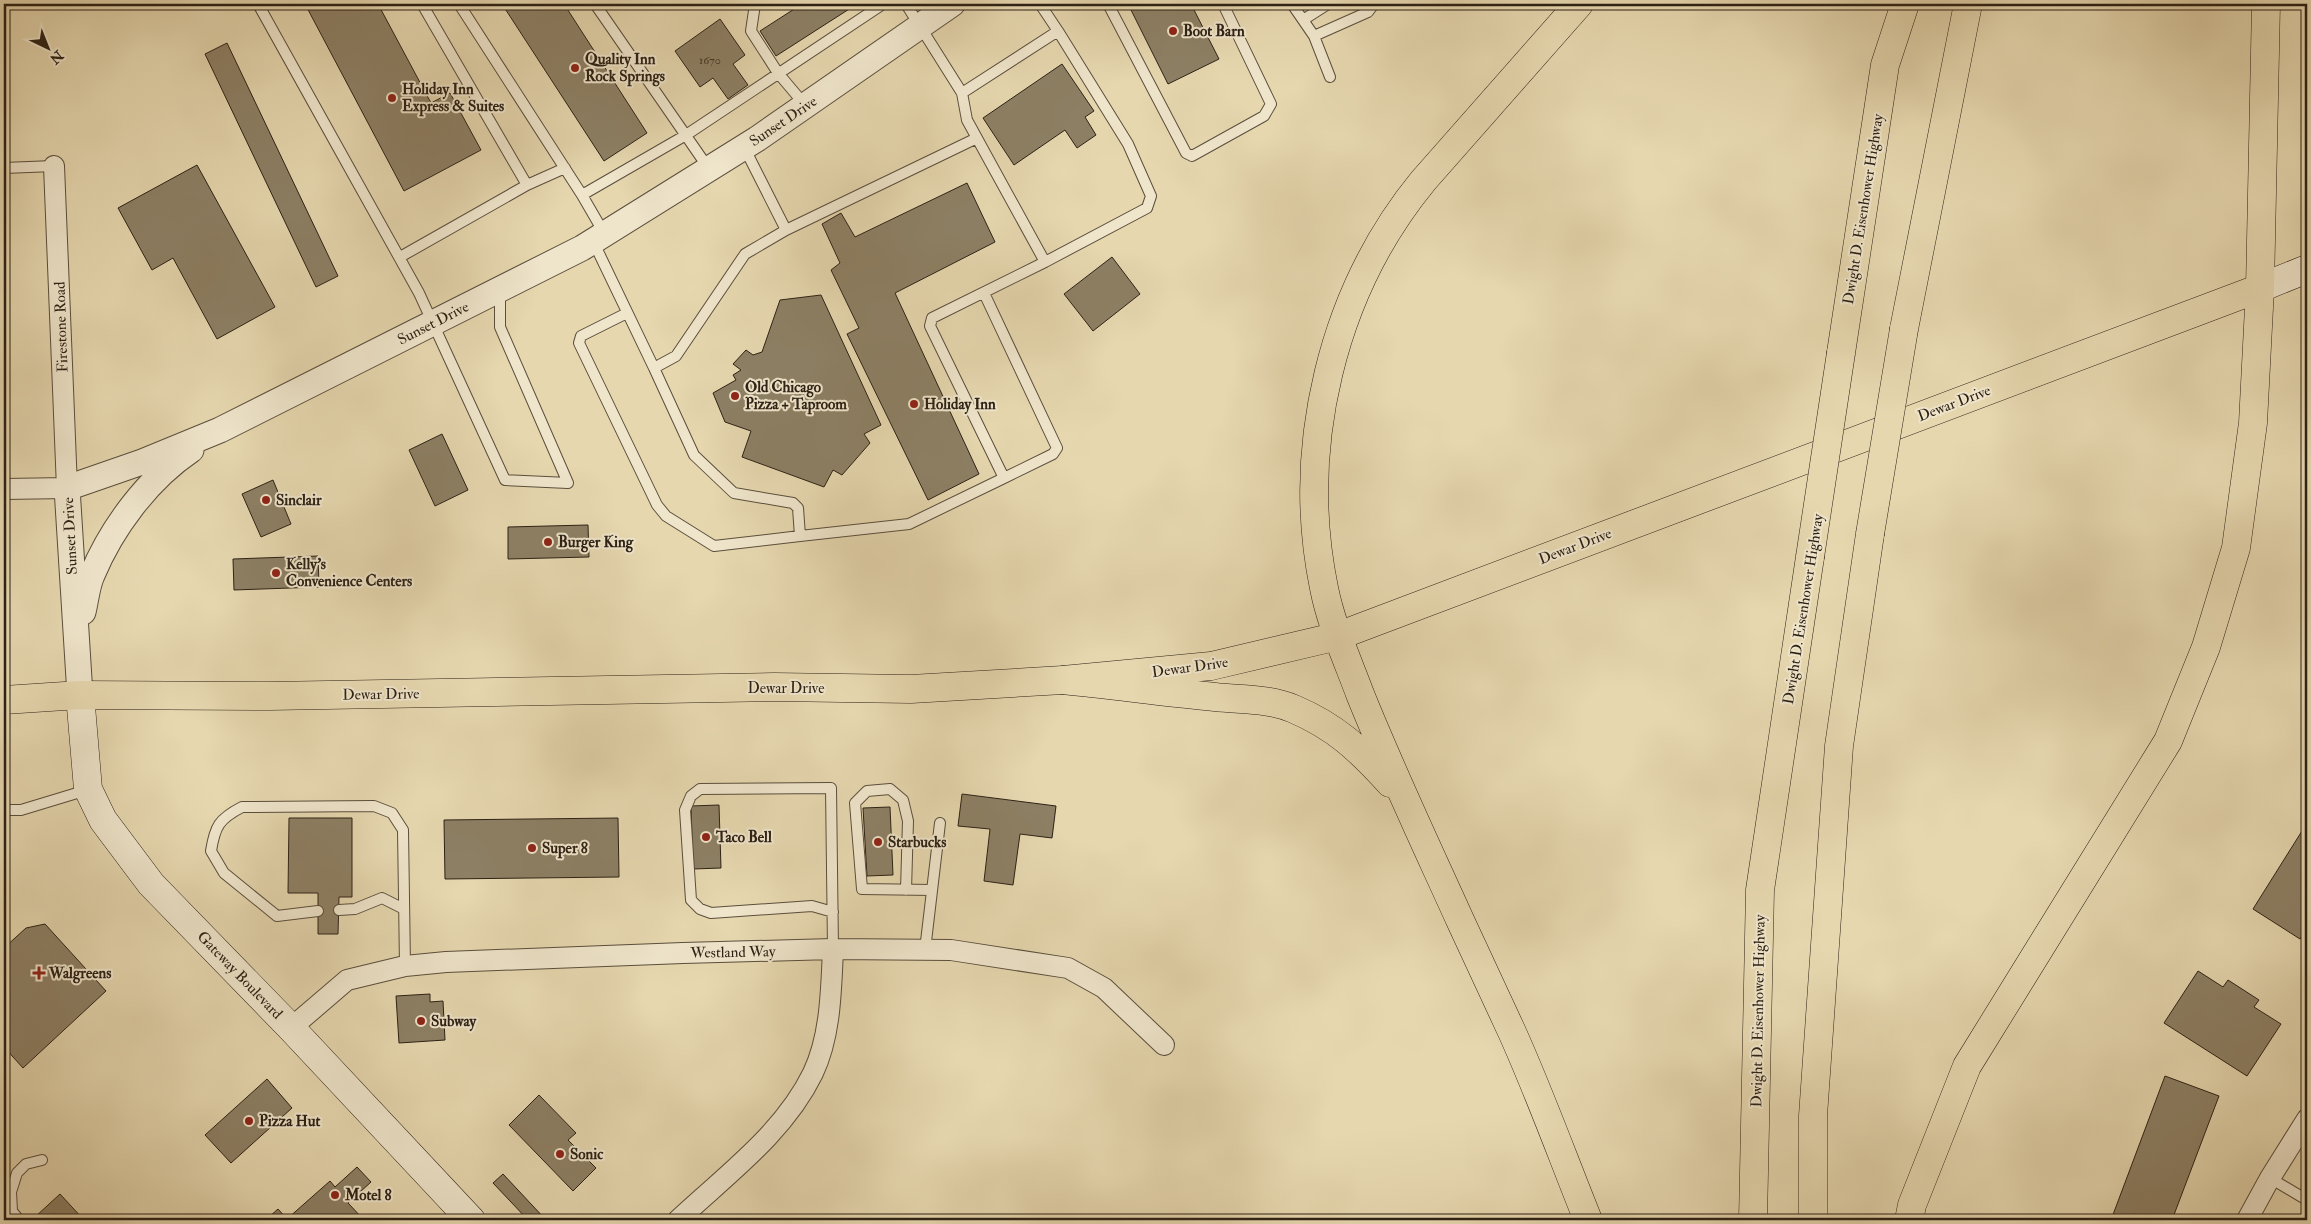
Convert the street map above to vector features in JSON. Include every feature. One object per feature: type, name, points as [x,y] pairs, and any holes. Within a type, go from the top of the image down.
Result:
[{"type":"main road","points":[[1579,4],[1404,204],[1372,254],[1354,293],[1333,357],[1322,409],[1314,482],[1317,545],[1324,589],[1338,636],[1404,799],[1513,1035],[1588,1220]]},
{"type":"main road","name":"Dwight D. Eisenhower Highway","points":[[1754,1220],[1760,890],[1886,65],[1905,4]]},
{"type":"main road","points":[[1813,1220],[1813,1116],[1839,746],[1870,534],[1904,329],[1968,4]]},
{"type":"main road","points":[[1909,1220],[1912,1205],[1967,1066],[2168,741],[2206,647],[2236,548],[2253,423],[2260,288],[2266,4]]},
{"type":"main road","name":"Dewar Drive","points":[[4,700],[80,695],[270,696],[774,687],[911,689],[1062,680],[1211,666],[1338,636],[2307,269]]},
{"type":"main road","points":[[1062,680],[1216,697],[1259,699],[1292,708],[1329,726],[1358,748],[1404,799]]},
{"type":"main road","name":"Gateway Boulevard","points":[[80,695],[88,789],[102,820],[151,884],[292,1028],[471,1220]]},
{"type":"street","name":"Sunset Drive","points":[[80,695],[67,488],[142,462],[220,430],[500,290],[599,238],[806,106],[952,4]]},
{"type":"street","name":"Firestone Road","points":[[54,166],[67,488]]},
{"type":"street","points":[[77,642],[91,576],[127,513],[152,484],[180,458],[220,430]]},
{"type":"street","points":[[4,489],[67,488]]},
{"type":"street","points":[[678,1220],[774,1130],[814,1072],[830,1009],[834,949]]},
{"type":"street","name":"Westland Way","points":[[292,1028],[347,980],[405,966],[446,962],[834,949],[951,950],[1068,968],[1104,988],[1164,1045]]},
{"type":"street","points":[[2247,1220],[2307,1118]]},
{"type":"lane","points":[[258,4],[420,293],[505,480],[568,483],[500,327],[500,290]]},
{"type":"lane","points":[[422,4],[527,184]]},
{"type":"lane","points":[[459,4],[582,195],[627,313],[694,455],[734,493],[794,503],[798,508],[800,536]]},
{"type":"lane","points":[[595,4],[709,169]]},
{"type":"lane","points":[[755,4],[751,31],[778,73],[806,106]]},
{"type":"lane","points":[[582,195],[686,135],[883,4]]},
{"type":"lane","points":[[906,4],[962,93],[967,120],[1045,262]]},
{"type":"lane","points":[[1004,478],[930,326],[932,318],[1045,262],[1147,208],[1152,196],[1128,144],[1040,4]]},
{"type":"lane","points":[[1108,4],[1186,152],[1192,156],[1264,116],[1271,104],[1223,4]]},
{"type":"lane","points":[[1292,4],[1314,36],[1330,77]]},
{"type":"lane","points":[[1302,20],[1328,4]]},
{"type":"lane","points":[[1314,36],[1368,12],[1374,4]]},
{"type":"lane","points":[[962,93],[1058,31]]},
{"type":"lane","points":[[654,368],[676,356],[745,254],[786,230],[977,138]]},
{"type":"lane","points":[[744,147],[786,230]]},
{"type":"lane","points":[[4,168],[54,166]]},
{"type":"lane","points":[[400,257],[527,184],[565,168]]},
{"type":"lane","points":[[627,313],[581,336],[579,343],[657,506],[666,516],[714,546],[909,524],[1053,454],[1057,448],[984,292]]},
{"type":"lane","points":[[833,912],[812,906],[712,913],[700,909],[690,900],[685,810],[691,796],[700,789],[831,788],[834,949]]},
{"type":"lane","points":[[906,890],[908,821],[903,800],[890,789],[879,788],[862,794],[855,802],[862,889],[906,890],[932,890]]},
{"type":"lane","points":[[4,810],[22,810],[88,789]]},
{"type":"lane","points":[[318,911],[277,916],[224,874],[210,852],[214,831],[226,816],[242,807],[374,806],[392,814],[403,830],[405,966]]},
{"type":"lane","points":[[925,950],[940,823]]},
{"type":"lane","points":[[339,910],[355,908],[382,898],[404,909]]},
{"type":"lane","points":[[19,1220],[12,1210],[11,1192],[17,1173],[26,1164],[42,1160]]},
{"type":"lane","points":[[2270,1178],[2307,1200]]},
{"type":"building","name":"Holiday Inn Express & Suites","points":[[305,4],[378,4],[431,103],[450,93],[481,150],[404,191]]},
{"type":"building","name":"Quality Inn Rock Springs","points":[[502,4],[564,4],[647,133],[604,161]]},
{"type":"building","points":[[802,4],[857,4],[776,56],[760,31]]},
{"type":"building","name":"Boot Barn","points":[[1128,4],[1191,4],[1219,59],[1168,84]]},
{"type":"building","name":"Quality Inn Rock Springs","points":[[720,19],[745,55],[733,64],[748,85],[728,99],[713,78],[700,87],[675,51]]},
{"type":"building","points":[[227,43],[338,276],[316,287],[205,54]]},
{"type":"building","points":[[1062,64],[1094,111],[1085,117],[1096,135],[1077,148],[1065,130],[1014,165],[983,118]]},
{"type":"building","points":[[197,165],[275,307],[217,339],[173,258],[152,270],[118,208]]},
{"type":"building","name":"Holiday Inn","points":[[967,183],[995,242],[895,293],[979,474],[928,500],[847,334],[859,328],[831,270],[840,263],[822,224],[841,213],[855,237]]},
{"type":"building","points":[[1112,257],[1140,294],[1093,331],[1064,294]]},
{"type":"building","points":[[821,295],[881,425],[864,434],[870,443],[842,475],[833,470],[824,487],[742,457],[751,431],[725,422],[713,393],[736,380],[733,375],[741,370],[733,364],[746,350],[753,355],[762,352],[780,300]]},
{"type":"building","points":[[442,434],[468,490],[435,506],[409,450]]},
{"type":"building","points":[[273,480],[291,524],[261,537],[242,494]]},
{"type":"building","name":"Burger King","points":[[588,525],[589,557],[508,559],[508,527]]},
{"type":"building","name":"Kelly’s Convenience Centers","points":[[318,556],[319,587],[234,590],[233,559]]},
{"type":"building","points":[[962,794],[1056,806],[1052,838],[1020,834],[1013,885],[984,881],[990,829],[958,826]]},
{"type":"building","name":"Taco Bell","points":[[719,805],[721,868],[693,869],[691,806]]},
{"type":"building","name":"Starbucks","points":[[890,807],[893,875],[867,876],[863,808]]},
{"type":"building","points":[[289,818],[352,818],[352,897],[339,897],[338,934],[318,934],[318,893],[288,893]]},
{"type":"building","name":"Super 8","points":[[618,818],[619,877],[445,879],[444,820]]},
{"type":"building","points":[[2307,823],[2307,928],[2300,939],[2253,909]]},
{"type":"building","name":"Walgreens","points":[[45,924],[106,991],[23,1068],[4,1047],[4,948],[26,928]]},
{"type":"building","points":[[2198,971],[2223,987],[2228,980],[2259,1000],[2254,1007],[2281,1024],[2247,1076],[2164,1023]]},
{"type":"building","name":"Subway","points":[[430,994],[430,1002],[443,1001],[445,1040],[399,1043],[396,996]]},
{"type":"building","points":[[2165,1076],[2219,1096],[2172,1220],[2111,1220]]},
{"type":"building","name":"Pizza Hut","points":[[267,1079],[292,1108],[231,1163],[205,1135]]},
{"type":"building","name":"Sonic","points":[[539,1095],[576,1133],[568,1140],[596,1168],[573,1191],[509,1125]]},
{"type":"building","name":"Motel 8","points":[[357,1167],[371,1182],[348,1203],[364,1220],[272,1220],[269,1217],[278,1209],[287,1219],[330,1181],[335,1187]]},
{"type":"building","points":[[503,1174],[546,1220],[528,1220],[493,1183]]},
{"type":"building","points":[[60,1194],[84,1220],[37,1220],[35,1217]]},
{"type":"place","name":"Boot Barn","points":[[1173,31]]},
{"type":"place","name":"Quality Inn Rock Springs","points":[[575,68]]},
{"type":"place","name":"Holiday Inn Express & Suites","points":[[392,98]]},
{"type":"place","name":"Old Chicago Pizza + Taproom","points":[[735,396]]},
{"type":"place","name":"Holiday Inn","points":[[914,404]]},
{"type":"place","name":"Sinclair","points":[[266,500]]},
{"type":"place","name":"Burger King","points":[[548,542]]},
{"type":"place","name":"Kelly’s Convenience Centers","points":[[276,573]]},
{"type":"place","name":"Taco Bell","points":[[706,837]]},
{"type":"place","name":"Starbucks","points":[[878,842]]},
{"type":"place","name":"Super 8","points":[[532,848]]},
{"type":"place","name":"Walgreens","points":[[39,973]]},
{"type":"place","name":"Subway","points":[[421,1021]]},
{"type":"place","name":"Pizza Hut","points":[[249,1121]]},
{"type":"place","name":"Sonic","points":[[560,1154]]},
{"type":"place","name":"Motel 8","points":[[335,1195]]}]
